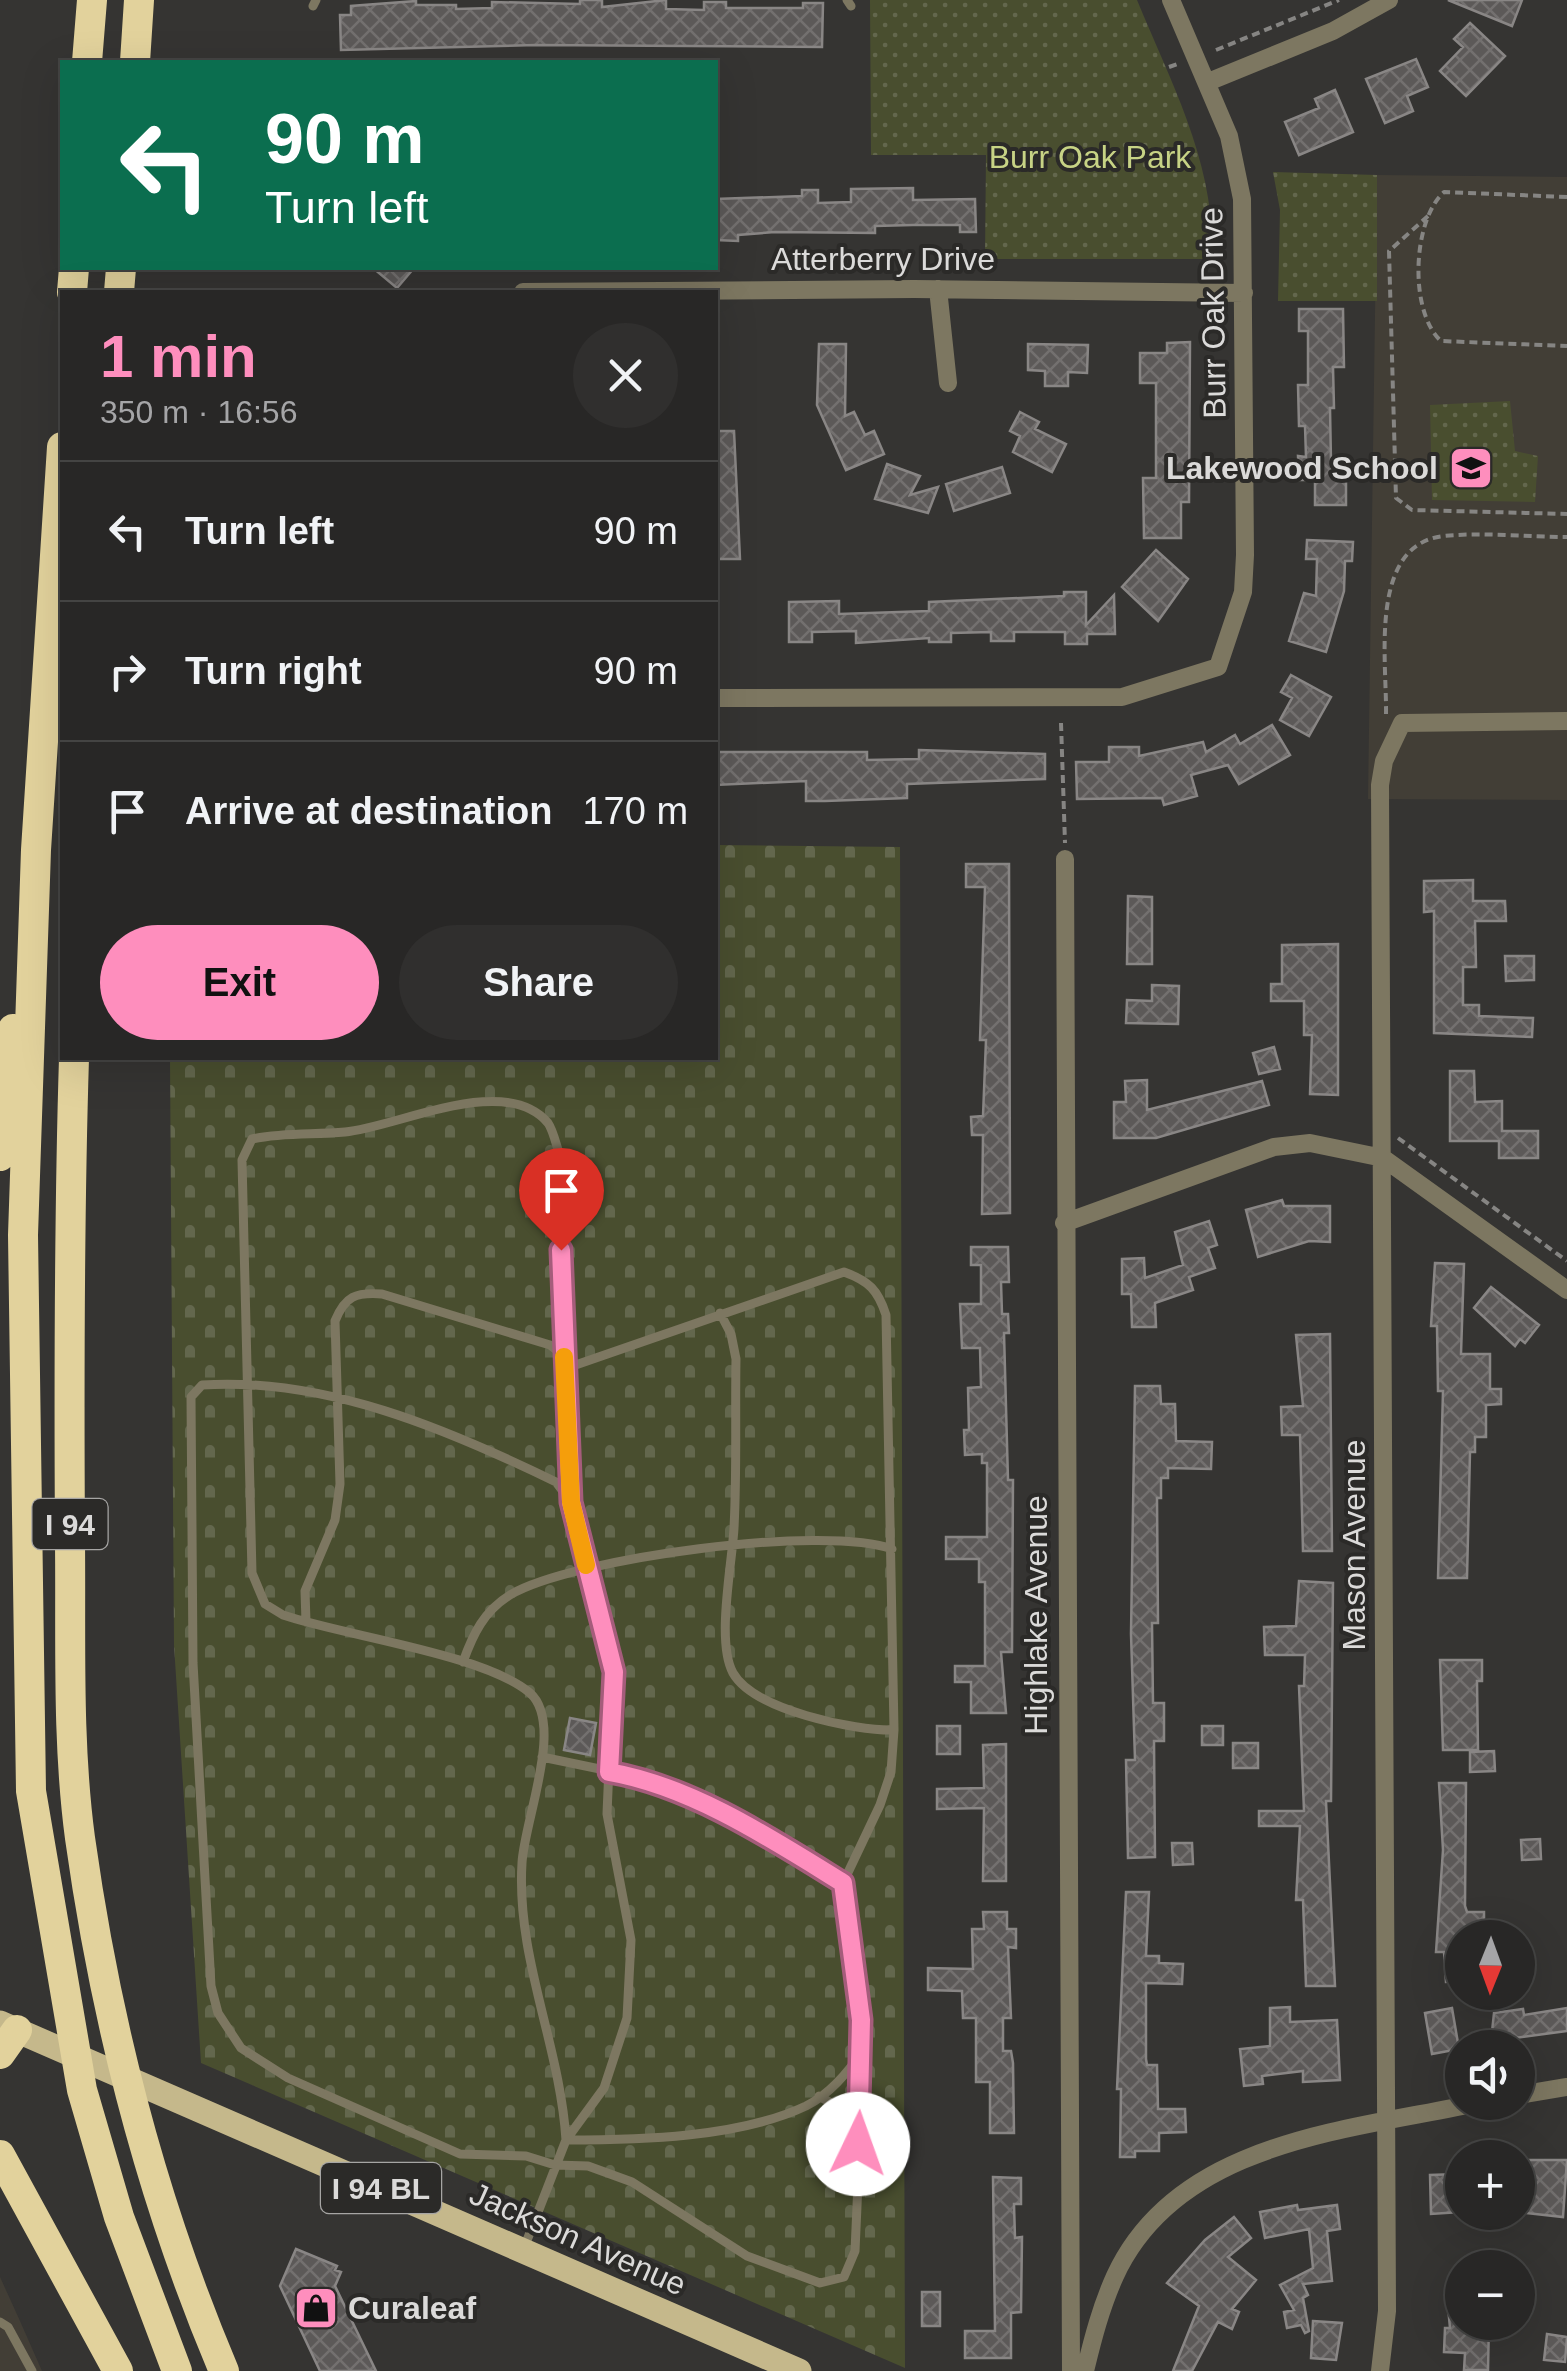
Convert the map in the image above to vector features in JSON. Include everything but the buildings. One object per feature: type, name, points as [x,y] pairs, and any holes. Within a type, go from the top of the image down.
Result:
[{"type":"highway","points":[[88,60],[92,0]]},
{"type":"highway","points":[[135,60],[139,0]]},
{"type":"highway","name":"I 94","points":[[60,481],[34,923],[24,1235],[30,1790],[58,1968],[94,2136],[143,2287],[177,2371]]},
{"type":"highway","points":[[0,1156],[10,1041],[34,923]]},
{"type":"highway","name":"I 94","points":[[74,1060],[69,1356],[72,1703],[80,1834],[104,1988],[144,2157],[186,2283],[224,2371]]},
{"type":"highway","points":[[0,2155],[118,2371]]},
{"type":"main road","name":"Jackson Avenue","points":[[6,2036],[523,2251],[799,2371]]},
{"type":"street","name":"Burr Oak Drive","points":[[718,698],[1122,698],[1218,667],[1244,573],[1242,199],[1229,136],[1171,0]]},
{"type":"street","points":[[1208,82],[1333,31],[1388,0]]},
{"type":"street","points":[[938,289],[948,383]]},
{"type":"street","name":"Atterberry Drive","points":[[718,290],[1244,293]]},
{"type":"street","points":[[1402,723],[1567,722]]},
{"type":"street","name":"Mason Avenue","points":[[1380,2371],[1387,2312],[1380,784],[1384,761],[1402,723]]},
{"type":"street","name":"Highlake Avenue","points":[[1065,858],[1072,2371]]},
{"type":"street","points":[[1064,1223],[1274,1146],[1310,1144],[1382,1158],[1567,1290]]},
{"type":"street","points":[[1535,2092],[1567,2087]]},
{"type":"street","points":[[1086,2371],[1098,2320],[1117,2272],[1172,2202],[1216,2172],[1274,2146],[1445,2110]]},
{"type":"lane","points":[[523,2251],[566,2140],[604,2088],[627,2018],[631,1940],[608,1814],[614,1672],[606,1626],[571,1502],[559,1153],[548,1123],[509,1101],[347,1132],[288,1131],[252,1139],[242,1160],[252,1573],[265,1604],[306,1622],[463,1662],[532,1694],[542,1712],[542,1757],[526,1832],[521,1914],[563,2098],[566,2140]]},
{"type":"lane","points":[[564,1369],[844,1272],[867,1280],[880,1294],[889,1351],[894,1730],[885,1789],[843,1883],[862,2052],[855,2251],[844,2277],[820,2283],[747,2256],[632,2182],[588,2166],[555,2165],[526,2156],[460,2154],[305,2086],[241,2048],[218,2014],[211,1986],[194,1663],[191,1397],[202,1385],[247,1384],[336,1397],[378,1408],[538,1473],[556,1482],[571,1502]]},
{"type":"lane","points":[[306,1622],[305,1591],[335,1520],[340,1484],[335,1321],[342,1302],[359,1293],[382,1294],[550,1345],[564,1356]]},
{"type":"lane","points":[[720,1313],[731,1334],[736,1360],[733,1544],[726,1642],[732,1671],[746,1689],[774,1704],[855,1728],[894,1730]]},
{"type":"lane","points":[[463,1662],[484,1616],[512,1594],[588,1572],[733,1544],[844,1538],[892,1549]]},
{"type":"lane","points":[[542,1757],[643,1778],[712,1810],[843,1883]]},
{"type":"lane","points":[[566,2140],[623,2140],[726,2128],[806,2106],[842,2080],[862,2052]]},
{"type":"lane","points":[[819,2096],[843,2110],[859,2128]]},
{"type":"lane","points":[[0,2322],[8,2326],[32,2371]]},
{"type":"path","points":[[1216,50],[1339,0]]},
{"type":"path","points":[[1169,67],[1180,63]]},
{"type":"path","points":[[1567,197],[1449,191],[1389,251],[1396,498],[1412,510],[1567,514]]},
{"type":"path","points":[[1428,216],[1418,287],[1424,319],[1432,333],[1441,341],[1454,343],[1567,346]]},
{"type":"path","points":[[1402,723],[1386,714],[1387,600],[1402,560],[1420,544],[1444,536],[1567,537]]},
{"type":"path","points":[[1061,723],[1065,858]]},
{"type":"path","points":[[1396,1138],[1567,1261]]},
{"type":"shaded area","name":"Lakewood School","points":[[1377,175],[1567,177],[1567,800],[1368,799]]},
{"type":"shaded area","points":[[0,2277],[20,2321],[42,2371],[0,2371]]},
{"type":"green space","name":"Burr Oak Park","points":[[870,0],[1137,0],[1199,158],[1207,191],[1212,259],[985,259],[986,155],[871,155]]},
{"type":"green space","name":"Burr Oak Park","points":[[1273,172],[1377,175],[1377,301],[1278,301],[1280,210]]},
{"type":"green space","points":[[1510,401],[1515,451],[1538,456],[1535,502],[1432,500],[1430,405]]},
{"type":"green space","points":[[718,845],[900,847],[905,2368],[201,2063],[174,1645],[170,1060],[718,1060]]},
{"type":"slow traffic","points":[[564,1357],[571,1502],[586,1565]]},
{"type":"place","name":"Lakewood School","points":[[1471,468]]},
{"type":"place","name":"Curaleaf","points":[[316,2308]]},
{"type":"route","points":[[561,1250],[571,1502],[578,1540],[606,1626],[614,1672],[609,1772],[643,1778],[712,1810],[843,1883],[844,1918],[861,2020],[863,2070],[858,2144]]}]
